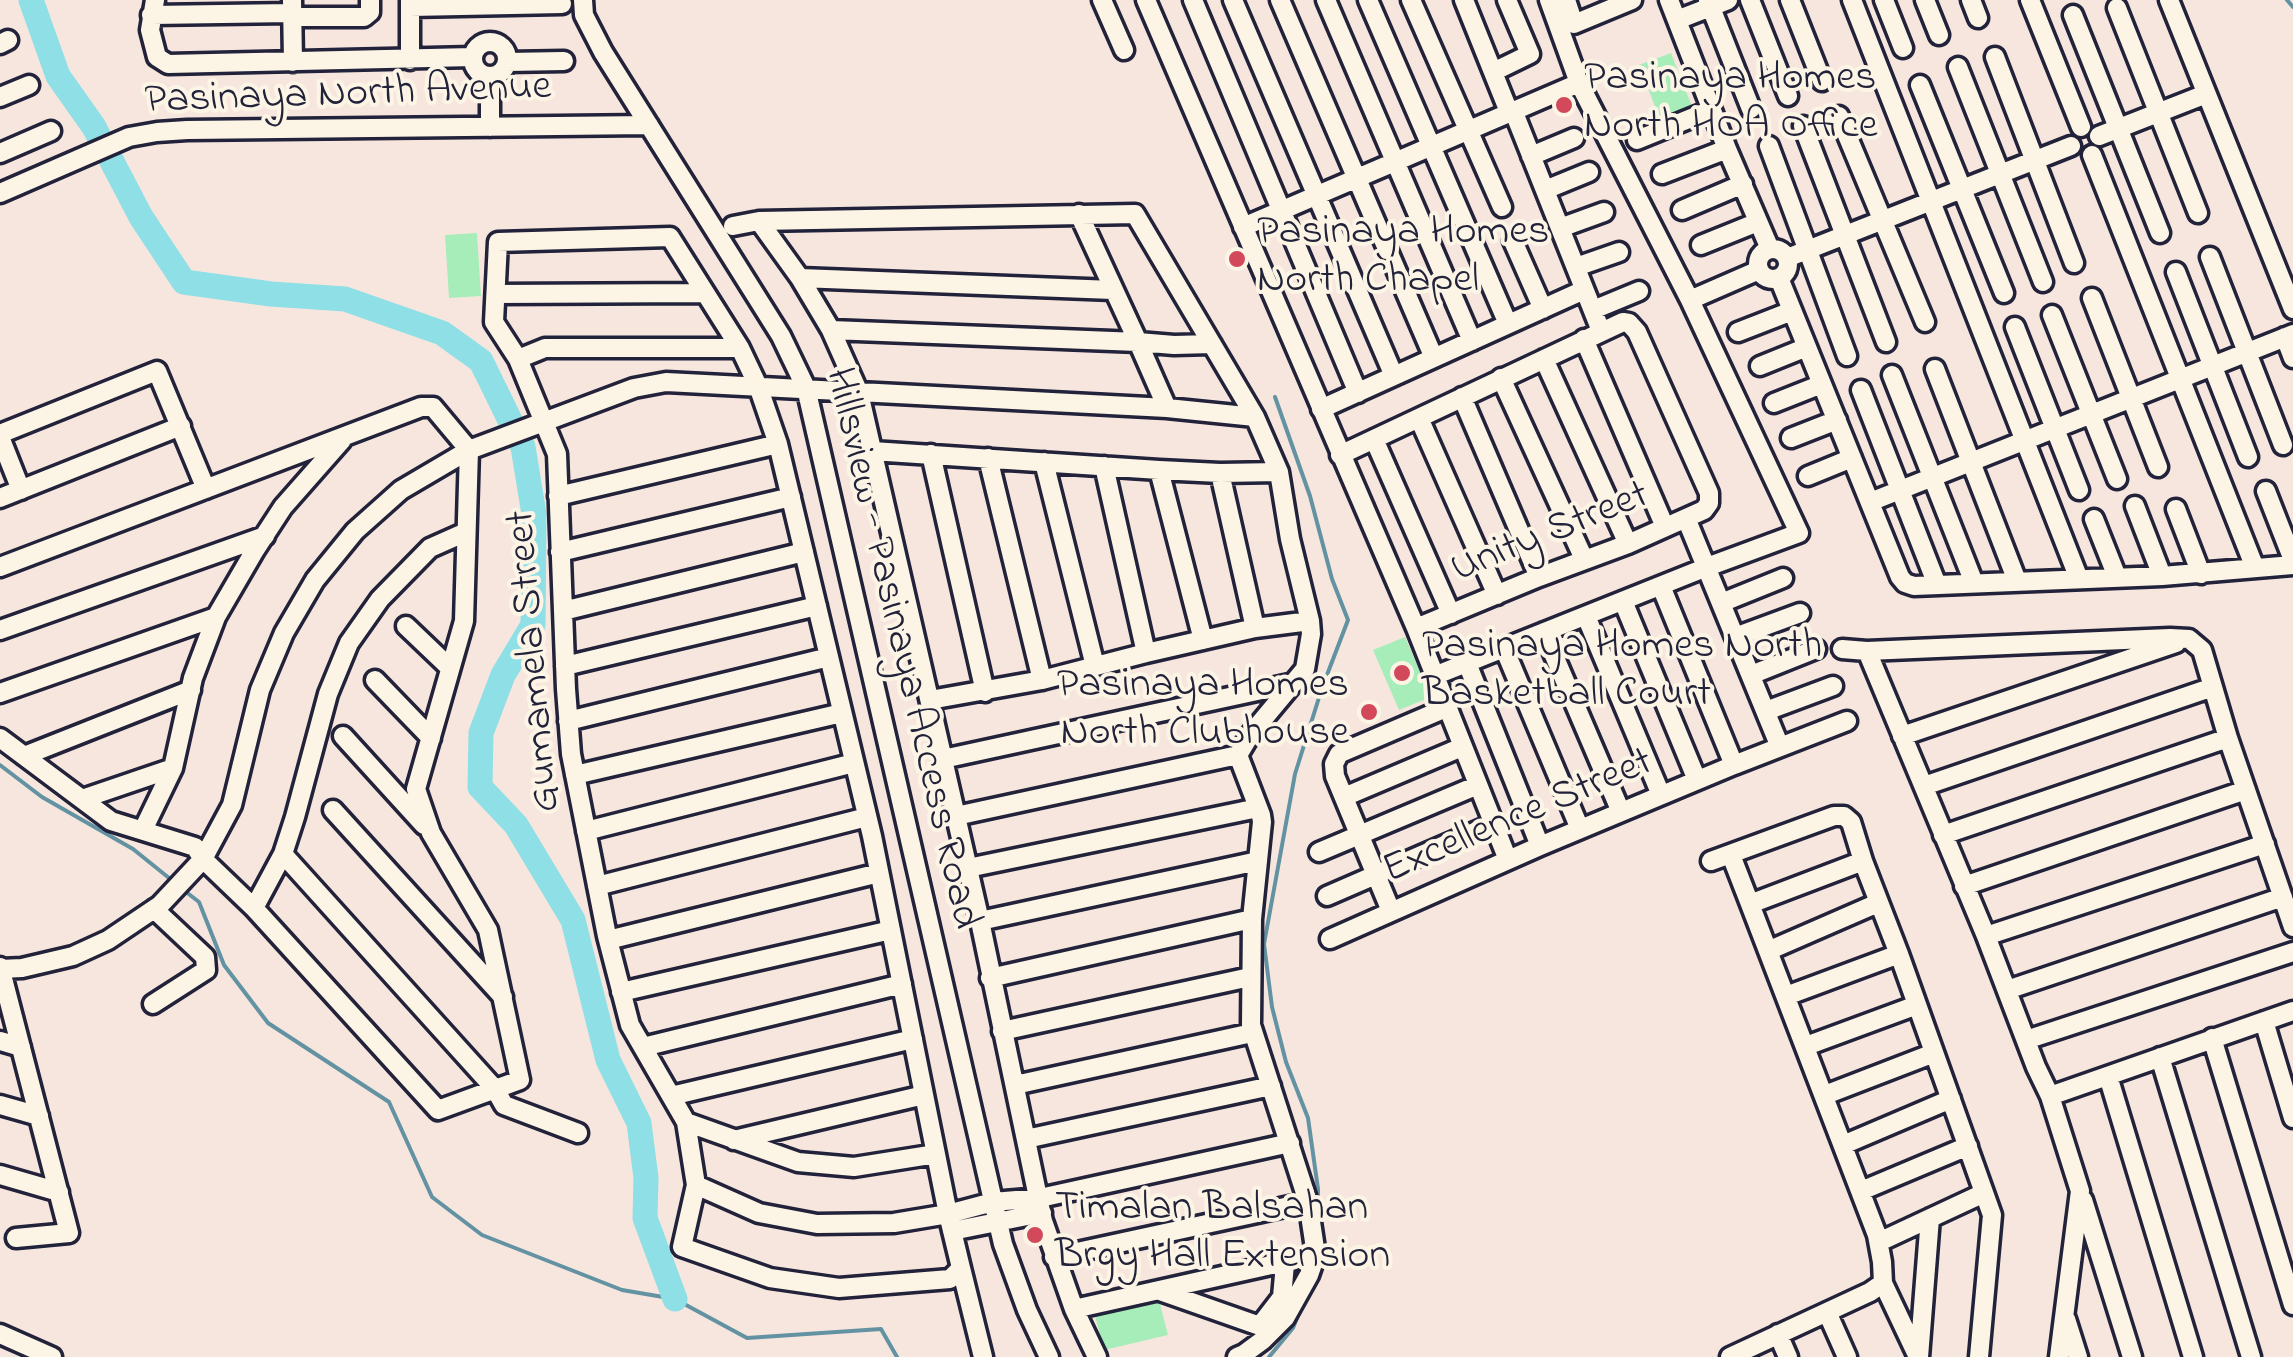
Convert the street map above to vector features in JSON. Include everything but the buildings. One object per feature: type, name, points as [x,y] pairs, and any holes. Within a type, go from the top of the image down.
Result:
[{"type":"street","points":[[370,0],[370,12],[364,17],[292,10],[153,8],[150,30],[156,57],[168,64],[472,58]]},
{"type":"street","name":"Hillsview - Pasinaya Access Road","points":[[583,0],[584,15],[602,52],[781,336],[806,388],[995,1211],[1017,1285],[1049,1357]]},
{"type":"street","points":[[1102,0],[1124,50]]},
{"type":"street","points":[[1146,0],[1416,628],[1508,860]]},
{"type":"street","points":[[1193,0],[1358,392]]},
{"type":"street","points":[[1233,0],[1394,376]]},
{"type":"street","points":[[1280,0],[1434,358]]},
{"type":"street","points":[[1326,0],[1472,340]]},
{"type":"street","points":[[1368,0],[1508,324]]},
{"type":"street","points":[[1411,0],[1502,208]]},
{"type":"street","points":[[1464,0],[1576,267],[1592,310],[1593,335],[1665,527]]},
{"type":"street","points":[[1493,72],[1530,54],[1508,0]]},
{"type":"street","points":[[1434,676],[1799,533],[1690,300],[1579,83],[1549,0]]},
{"type":"street","points":[[1566,0],[1574,24],[1632,0]]},
{"type":"street","points":[[1669,0],[1758,222],[1779,254],[1786,272],[1779,278],[1765,277],[1759,270],[1760,256],[1779,254],[1808,250],[2072,146]]},
{"type":"street","points":[[1750,0],[1788,96]]},
{"type":"street","points":[[1790,0],[1822,82]]},
{"type":"street","points":[[1852,0],[2079,579]]},
{"type":"street","points":[[1884,0],[1903,48]]},
{"type":"street","points":[[1926,0],[1940,35]]},
{"type":"street","points":[[1971,0],[1978,18]]},
{"type":"street","points":[[2030,0],[2080,128]]},
{"type":"street","points":[[2168,0],[2293,309]]},
{"type":"street","points":[[488,2],[490,41]]},
{"type":"street","points":[[1677,20],[1715,2],[1751,109]]},
{"type":"street","points":[[410,60],[410,3],[562,4]]},
{"type":"street","points":[[2116,8],[2198,213]]},
{"type":"street","points":[[292,10],[293,62]]},
{"type":"street","points":[[2072,15],[2160,232]]},
{"type":"street","points":[[490,41],[502,46],[507,62],[501,72],[490,76],[476,68],[472,58],[480,44],[490,41]]},
{"type":"street","points":[[1995,56],[2074,263]]},
{"type":"street","points":[[507,62],[564,61]]},
{"type":"street","points":[[1958,67],[2044,282]]},
{"type":"street","points":[[490,76],[490,127]]},
{"type":"street","points":[[1243,227],[1579,83]]},
{"type":"street","points":[[0,97],[29,84]]},
{"type":"street","points":[[1920,85],[2004,292]]},
{"type":"street","points":[[2099,136],[2206,94]]},
{"type":"street","points":[[1637,140],[1711,110]]},
{"type":"street","points":[[1840,116],[1925,322]]},
{"type":"street","name":"Pasinaya North Avenue","points":[[0,192],[129,137],[186,130],[648,124]]},
{"type":"street","points":[[1803,126],[1886,342]]},
{"type":"street","points":[[2080,128],[2092,128],[2099,136],[2100,145],[2092,155],[2078,154],[2072,146],[2071,137],[2080,128]]},
{"type":"street","points":[[0,153],[51,132]]},
{"type":"street","points":[[1531,156],[1574,138]]},
{"type":"street","points":[[1769,146],[1847,356]]},
{"type":"street","points":[[1662,174],[1727,149]]},
{"type":"street","points":[[2092,155],[2255,568]]},
{"type":"street","points":[[1544,190],[1589,172]]},
{"type":"street","points":[[1682,210],[1743,184]]},
{"type":"street","points":[[1560,228],[1604,212]]},
{"type":"street","points":[[1080,214],[1167,408]]},
{"type":"street","points":[[733,226],[759,221],[1136,214],[1256,417],[1279,472],[1311,634],[1305,669],[1250,734],[1238,755],[956,816]]},
{"type":"street","points":[[759,221],[831,330],[859,393],[1041,1206],[1054,1257],[1097,1357]]},
{"type":"street","points":[[1701,245],[1758,222]]},
{"type":"street","name":"Gumamela Street","points":[[706,293],[670,238],[498,242],[494,322],[518,359],[535,424],[556,454],[568,721],[608,940],[630,1025],[686,1122],[696,1185],[682,1248],[770,1278],[839,1288],[950,1279],[961,1268]]},
{"type":"street","points":[[1513,240],[1543,308]]},
{"type":"street","points":[[1576,267],[1619,252]]},
{"type":"street","points":[[2210,257],[2283,445]]},
{"type":"street","points":[[1690,300],[1759,270]]},
{"type":"street","points":[[2176,272],[2248,457]]},
{"type":"street","points":[[800,278],[1113,290]]},
{"type":"street","points":[[1779,278],[1902,580],[1914,586],[2201,574],[2293,562],[2266,491]]},
{"type":"street","points":[[1321,409],[1584,290]]},
{"type":"street","points":[[1592,310],[1638,292]]},
{"type":"street","points":[[496,294],[706,293],[758,386],[778,444],[867,817],[950,1222],[983,1357]]},
{"type":"street","points":[[2092,298],[2158,467]]},
{"type":"street","points":[[1738,332],[1792,311]]},
{"type":"street","points":[[2052,314],[2117,479]]},
{"type":"street","name":"Unity Street","points":[[1416,628],[1628,544],[1704,510],[1709,502],[1709,492],[1637,332],[1629,323],[1618,323],[1593,335]]},
{"type":"street","points":[[2015,326],[2079,490]]},
{"type":"street","points":[[831,330],[1212,344]]},
{"type":"street","points":[[1340,455],[1593,335]]},
{"type":"street","points":[[1870,502],[2289,335],[2293,358]]},
{"type":"street","points":[[1760,366],[1807,346]]},
{"type":"street","points":[[518,359],[545,348],[740,348]]},
{"type":"street","points":[[1544,359],[1628,544]]},
{"type":"street","points":[[1935,370],[2018,580]]},
{"type":"street","points":[[22,490],[0,435],[157,371],[206,489]]},
{"type":"street","points":[[1892,374],[1974,583]]},
{"type":"street","points":[[1501,378],[1584,560]]},
{"type":"street","points":[[16,1238],[69,1233],[0,969],[73,956],[108,940],[157,907],[203,859],[232,805],[260,690],[284,633],[315,580],[355,531],[401,490],[469,450],[502,436],[634,388],[666,382],[1167,408],[1256,417]]},
{"type":"street","points":[[1774,403],[1822,384]]},
{"type":"street","points":[[1861,390],[1937,585]]},
{"type":"street","points":[[1462,397],[1538,577]]},
{"type":"street","points":[[0,567],[421,407],[433,407],[469,450],[464,621],[416,789],[432,833],[488,930],[520,1080],[438,1110],[194,847],[111,821],[0,738]]},
{"type":"street","points":[[1419,418],[1497,595]]},
{"type":"street","points":[[1791,438],[1836,420]]},
{"type":"street","points":[[0,498],[181,426]]},
{"type":"street","points":[[143,830],[173,768],[190,690],[216,617],[283,507],[346,436]]},
{"type":"street","points":[[1374,439],[1451,614]]},
{"type":"street","points":[[558,496],[778,444]]},
{"type":"street","points":[[872,451],[1159,470],[1279,472]]},
{"type":"street","points":[[931,454],[986,692]]},
{"type":"street","points":[[988,458],[1042,680]]},
{"type":"street","points":[[1808,476],[1852,458]]},
{"type":"street","points":[[1044,462],[1095,666]]},
{"type":"street","points":[[1104,466],[1146,653]]},
{"type":"street","points":[[1159,470],[1202,640]]},
{"type":"street","points":[[1220,473],[1255,628]]},
{"type":"street","points":[[560,552],[791,497]]},
{"type":"street","points":[[2135,506],[2162,576]]},
{"type":"street","points":[[2176,509],[2201,574]]},
{"type":"street","points":[[1686,518],[1780,747]]},
{"type":"street","points":[[2094,518],[2117,578]]},
{"type":"street","points":[[254,908],[296,817],[328,694],[349,643],[380,599],[430,548],[466,532]]},
{"type":"street","points":[[0,630],[266,536]]},
{"type":"street","points":[[563,610],[804,552]]},
{"type":"street","points":[[1721,603],[1783,578]]},
{"type":"street","points":[[1661,586],[1734,765]]},
{"type":"street","points":[[1623,601],[1697,780]]},
{"type":"street","points":[[565,666],[817,606]]},
{"type":"street","points":[[1735,637],[1800,613]]},
{"type":"street","points":[[1586,616],[1661,795]]},
{"type":"street","points":[[0,694],[216,617]]},
{"type":"street","points":[[930,700],[1042,680],[1255,628],[1310,621]]},
{"type":"street","points":[[406,626],[450,668]]},
{"type":"street","points":[[1544,632],[1621,812]]},
{"type":"street","points":[[1902,736],[2189,639]]},
{"type":"street","points":[[1842,649],[2189,639],[2202,650],[2293,927]]},
{"type":"street","points":[[1504,648],[1580,829]]},
{"type":"street","points":[[1750,674],[1816,648]]},
{"type":"street","points":[[1868,651],[2050,1096],[2132,1357]]},
{"type":"street","points":[[568,721],[829,657]]},
{"type":"street","points":[[1466,663],[1540,846]]},
{"type":"street","points":[[375,680],[431,738]]},
{"type":"street","points":[[943,759],[1295,683]]},
{"type":"street","points":[[1766,711],[1833,686]]},
{"type":"street","points":[[1924,786],[2213,687]]},
{"type":"street","points":[[24,756],[190,690]]},
{"type":"street","points":[[1391,911],[1335,776],[1334,764],[1342,752],[1446,708]]},
{"type":"street","points":[[575,775],[842,713]]},
{"type":"street","name":"Excellence Street","points":[[1330,939],[1661,795],[1847,722]]},
{"type":"street","points":[[343,736],[432,833]]},
{"type":"street","points":[[1944,835],[2228,738]]},
{"type":"street","points":[[1344,797],[1462,746]]},
{"type":"street","points":[[1237,1357],[1263,1340],[1285,1318],[1316,1256],[1308,1202],[1252,1033],[1252,919],[1262,822],[1238,755]]},
{"type":"street","points":[[586,830],[854,762]]},
{"type":"street","points":[[82,799],[173,768]]},
{"type":"street","points":[[1319,852],[1478,785]]},
{"type":"street","points":[[1964,886],[2246,790]]},
{"type":"street","points":[[968,868],[1258,808]]},
{"type":"street","points":[[333,810],[504,997]]},
{"type":"street","points":[[1711,862],[1834,816],[1844,816],[1851,822],[1992,1216],[1979,1357]]},
{"type":"street","points":[[597,886],[867,817]]},
{"type":"street","points":[[1327,896],[1493,824]]},
{"type":"street","points":[[1986,936],[2265,844]]},
{"type":"street","points":[[282,854],[495,1089],[504,1105],[578,1133]]},
{"type":"street","points":[[1730,855],[1770,950],[1879,1242],[1883,1283],[1919,1357]]},
{"type":"street","points":[[980,922],[1258,860]]},
{"type":"street","points":[[1750,904],[1863,861]]},
{"type":"street","points":[[608,940],[879,873]]},
{"type":"street","points":[[2007,990],[2282,896]]},
{"type":"street","points":[[1770,950],[1878,903]]},
{"type":"street","points":[[154,1004],[206,970],[205,957],[157,907]]},
{"type":"street","points":[[990,978],[1252,919]]},
{"type":"street","points":[[622,992],[891,930]]},
{"type":"street","points":[[2026,1040],[2293,952]]},
{"type":"street","points":[[1786,996],[1899,954]]},
{"type":"street","points":[[1002,1032],[1250,978]]},
{"type":"street","points":[[642,1047],[902,984]]},
{"type":"street","points":[[1806,1046],[1917,1005]]},
{"type":"street","points":[[2050,1096],[2293,1011]]},
{"type":"street","points":[[2264,1022],[2293,1118]]},
{"type":"street","points":[[1014,1085],[1252,1033]]},
{"type":"street","points":[[2212,1038],[2293,1305]]},
{"type":"street","points":[[670,1096],[912,1039]]},
{"type":"street","points":[[0,1041],[21,1047]]},
{"type":"street","points":[[1825,1095],[1934,1053]]},
{"type":"street","points":[[2160,1056],[2252,1357]]},
{"type":"street","points":[[2108,1076],[2193,1357]]},
{"type":"street","points":[[1026,1139],[1271,1086]]},
{"type":"street","points":[[734,1140],[924,1094]]},
{"type":"street","points":[[1843,1145],[1951,1099]]},
{"type":"street","points":[[0,1105],[39,1116]]},
{"type":"street","points":[[686,1122],[798,1162],[854,1167],[936,1154]]},
{"type":"street","points":[[696,1185],[760,1213],[818,1224],[950,1222],[995,1211],[1041,1206],[1290,1143]]},
{"type":"street","points":[[1860,1190],[1968,1146]]},
{"type":"street","points":[[0,1175],[59,1192]]},
{"type":"street","points":[[2059,1357],[2080,1191]]},
{"type":"street","points":[[1879,1242],[1984,1193]]},
{"type":"street","points":[[1054,1257],[1308,1202]]},
{"type":"street","points":[[1919,1357],[1930,1218]]},
{"type":"street","points":[[1074,1309],[1316,1256]]},
{"type":"street","points":[[1159,1291],[1258,1325],[1282,1297],[1284,1264]]},
{"type":"street","points":[[1732,1356],[1883,1283]]},
{"type":"street","points":[[1828,1312],[1847,1357]]},
{"type":"street","points":[[2064,1312],[2078,1357]]},
{"type":"street","points":[[0,1334],[40,1354]]},
{"type":"street","points":[[1778,1334],[1788,1357]]},
{"type":"green space","points":[[1671,53],[1693,109],[1661,122],[1639,65]]},
{"type":"green space","points":[[477,233],[481,296],[449,298],[445,235]]},
{"type":"green space","name":"Pasinaya Homes North Basketball Court","points":[[1405,637],[1431,697],[1399,710],[1373,650]]},
{"type":"green space","points":[[1159,1300],[1168,1335],[1104,1350],[1095,1316]]},
{"type":"waterway","points":[[31,0],[58,76],[94,127],[141,217],[184,282],[345,299],[442,333],[481,361],[523,447],[534,514],[533,625],[503,675],[481,733],[480,787],[516,825],[573,920],[608,1060],[639,1123],[646,1178],[645,1218],[675,1299]]},
{"type":"waterway","points":[[2287,0],[2293,7]]},
{"type":"waterway","points":[[1275,397],[1348,620],[1295,774],[1264,944],[1272,1007],[1286,1062],[1308,1118],[1318,1211]]},
{"type":"waterway","points":[[0,765],[42,797],[133,849],[174,882]]},
{"type":"waterway","points":[[181,888],[199,902],[224,965],[268,1023],[389,1102],[432,1197],[482,1235],[622,1290],[675,1299],[747,1338],[881,1329],[897,1357]]},
{"type":"waterway","points":[[1269,1357],[1293,1328],[1303,1303]]},
{"type":"place","name":"Pasinaya Homes North HOA Office","points":[[1564,105]]},
{"type":"place","name":"Pasinaya Homes North Chapel","points":[[1237,259]]},
{"type":"place","name":"Pasinaya Homes North Basketball Court","points":[[1402,673]]},
{"type":"place","name":"Pasinaya Homes North Clubhouse","points":[[1369,712]]},
{"type":"place","name":"Timalan Balsahan Brgy Hall Extension","points":[[1035,1235]]}]
